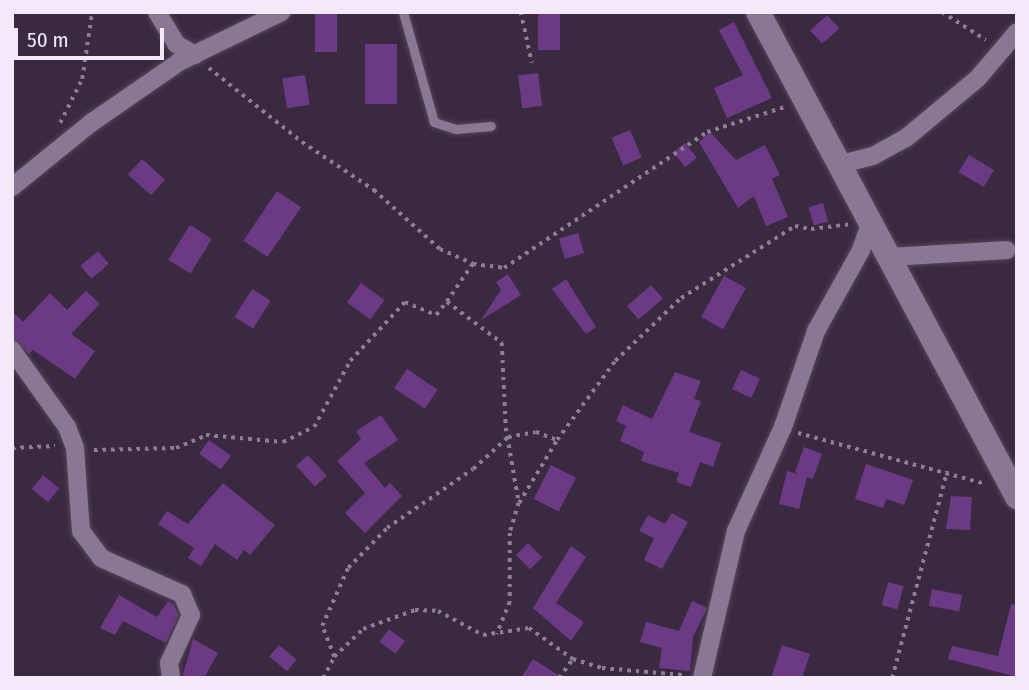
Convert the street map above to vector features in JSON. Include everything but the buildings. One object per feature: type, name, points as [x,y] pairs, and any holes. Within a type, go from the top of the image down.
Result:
[{"type":"street","points":[[157,12],[176,44],[195,55]]},
{"type":"street","points":[[12,187],[91,123],[195,55],[282,12]]},
{"type":"street","points":[[758,12],[1016,495]]},
{"type":"street","points":[[841,164],[873,156],[906,138],[978,78],[1014,35]]},
{"type":"street","points":[[698,677],[736,531],[783,427],[816,331],[861,250],[871,221]]},
{"type":"street","points":[[890,257],[1007,250]]},
{"type":"street","points":[[12,350],[67,427],[75,448],[82,531],[101,558],[182,594],[191,615],[169,663],[171,678]]},
{"type":"lane","points":[[403,12],[434,122],[456,129],[491,125]]},
{"type":"path","points":[[51,157],[50,144],[82,79],[92,12]]},
{"type":"path","points":[[521,12],[532,63]]},
{"type":"path","points":[[942,12],[985,40],[1014,35]]},
{"type":"path","points":[[195,55],[280,126],[388,201],[440,249],[473,264],[504,268],[706,132],[807,100]]},
{"type":"path","points":[[497,635],[510,601],[510,533],[519,503],[557,440],[642,332],[702,283],[795,226],[825,229],[871,221]]},
{"type":"path","points":[[12,448],[36,444],[120,453],[176,448],[205,435],[229,434],[283,442],[314,427],[351,361],[405,302],[436,315],[473,264]]},
{"type":"path","points":[[447,302],[502,344],[508,437],[519,503]]},
{"type":"path","points":[[783,427],[822,442],[947,471],[1016,495]]},
{"type":"path","points":[[334,657],[323,626],[348,568],[387,528],[473,469],[508,437],[537,432],[557,440]]},
{"type":"path","points":[[892,678],[947,471]]},
{"type":"path","points":[[323,678],[334,657],[363,629],[415,610],[438,611],[483,635],[497,635],[528,628],[573,659],[602,668],[698,677]]},
{"type":"path","points":[[559,678],[573,659]]}]
